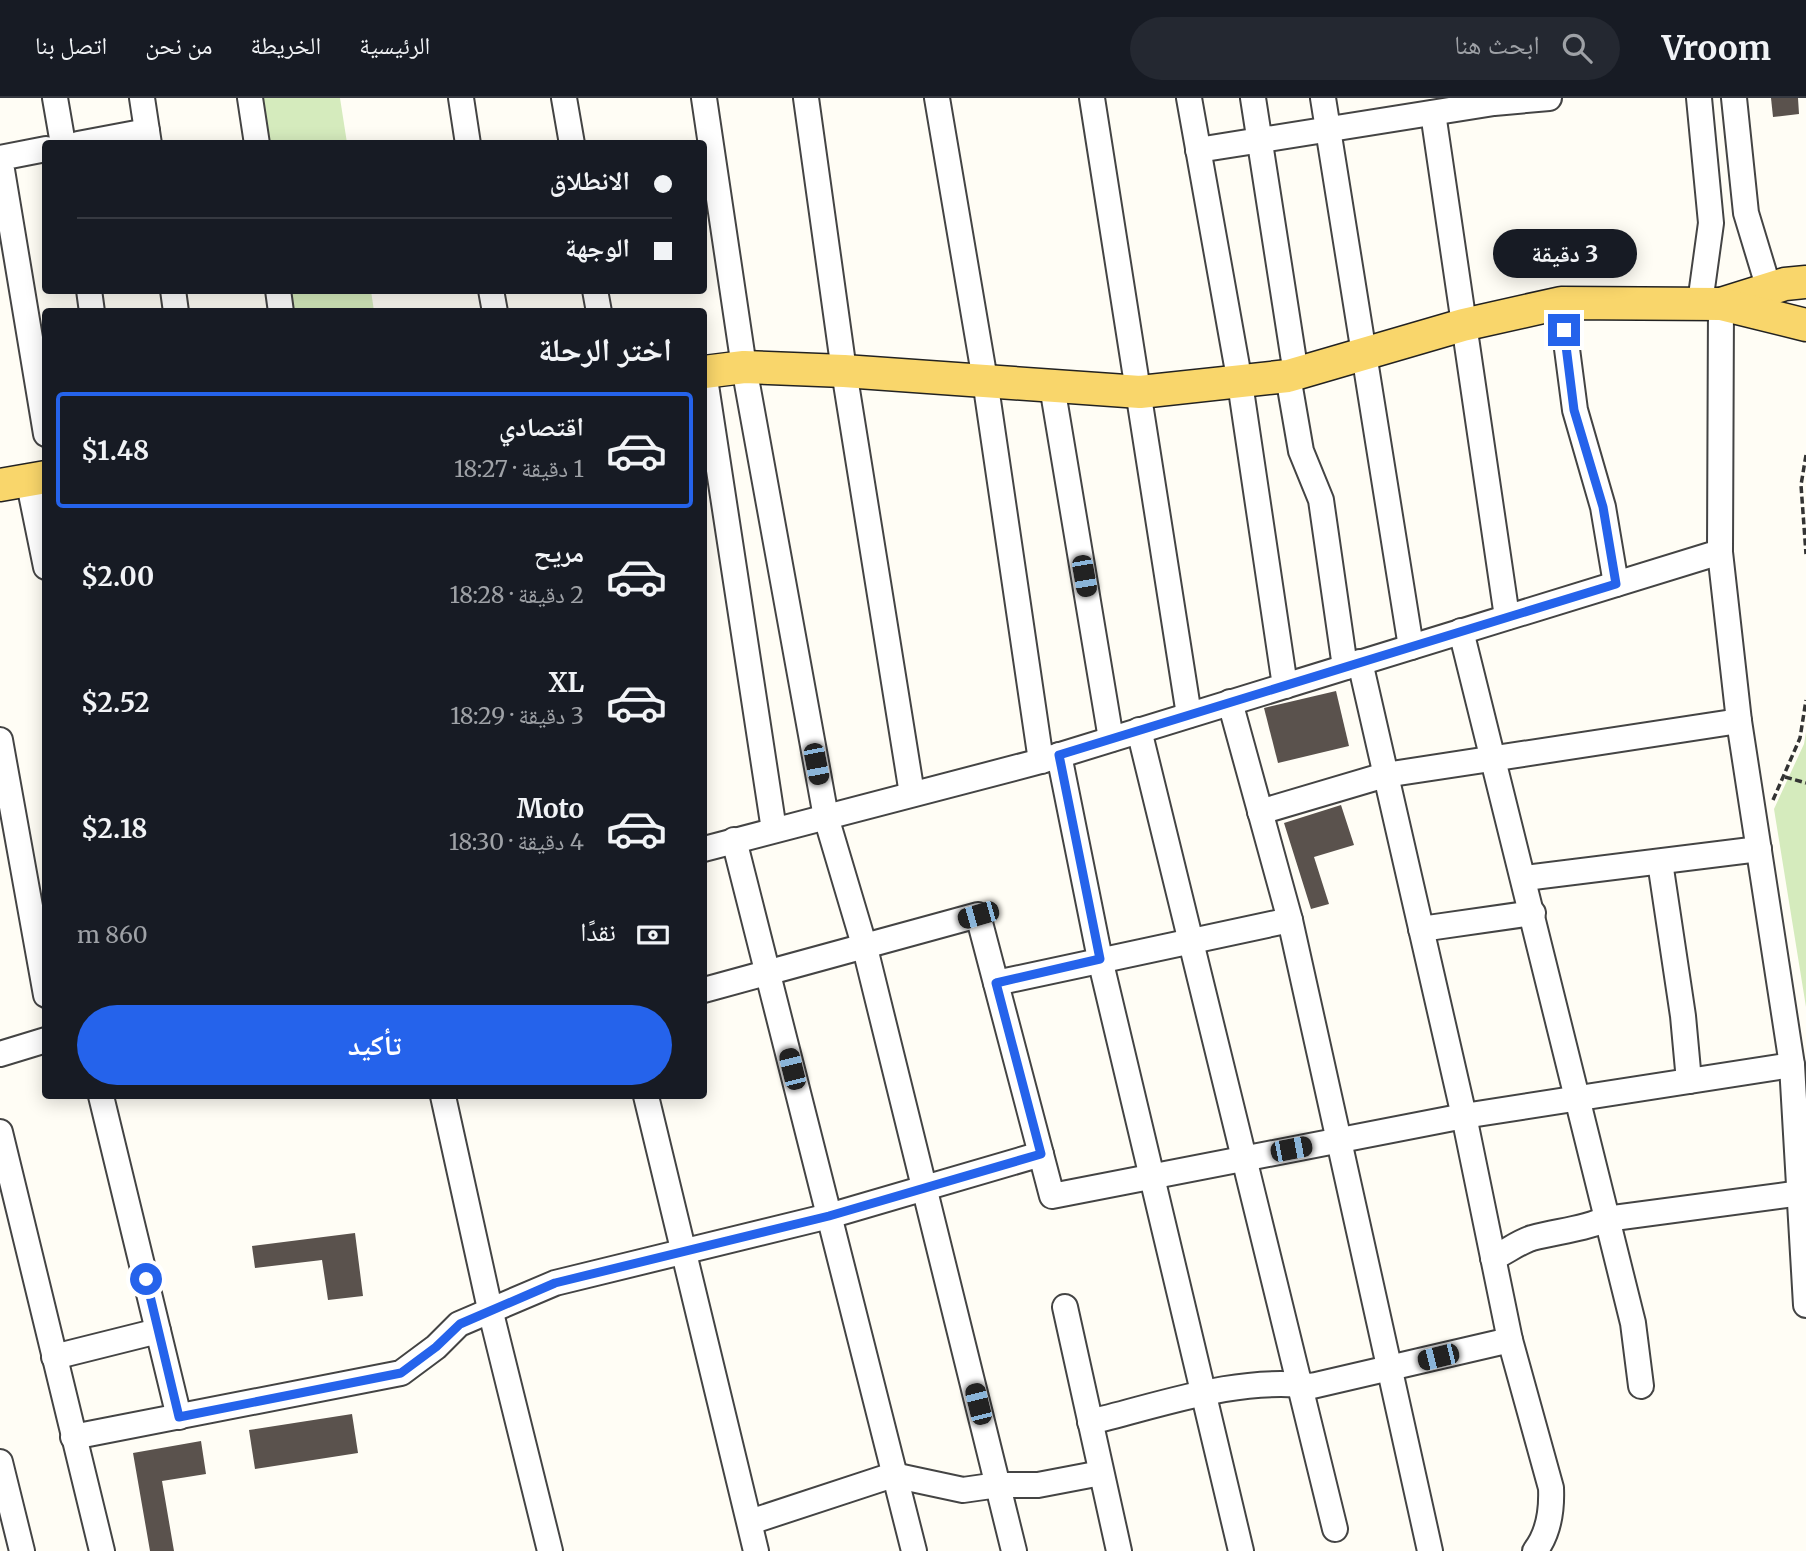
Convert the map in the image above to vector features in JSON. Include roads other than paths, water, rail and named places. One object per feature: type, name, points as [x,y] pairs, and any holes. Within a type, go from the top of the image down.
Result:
[{"type":"main road","points":[[1710,304],[1806,282]]},
{"type":"main road","points":[[707,372],[744,368],[844,371],[1140,392],[1240,383],[1292,375],[1463,325],[1561,303],[1710,304],[1806,326]]},
{"type":"street","points":[[55,98],[62,140]]},
{"type":"street","points":[[118,140],[148,137],[142,98]]},
{"type":"street","points":[[250,98],[256,140]]},
{"type":"street","points":[[461,98],[467,140]]},
{"type":"street","points":[[564,98],[571,140]]},
{"type":"street","points":[[704,98],[744,368],[826,817],[865,948],[1014,1551]]},
{"type":"street","points":[[806,98],[844,371],[912,794]]},
{"type":"street","points":[[937,98],[1050,758],[1241,1551]]},
{"type":"street","points":[[1092,98],[1189,715]]},
{"type":"street","points":[[1189,98],[1240,383],[1284,686]]},
{"type":"street","points":[[1253,98],[1301,451],[1321,500],[1352,665],[1385,775],[1464,1116],[1510,1340],[1551,1488],[1552,1509],[1544,1540],[1535,1551]]},
{"type":"street","points":[[1323,98],[1411,647]]},
{"type":"street","points":[[1198,150],[1328,130],[1387,109],[1433,113],[1494,101],[1549,98]]},
{"type":"street","points":[[1699,98],[1712,223],[1710,304],[1720,552],[1739,721],[1792,1065],[1806,1305]]},
{"type":"street","points":[[1734,98],[1746,213],[1769,289]]},
{"type":"street","points":[[1433,113],[1507,617]]},
{"type":"street","points":[[42,150],[0,158],[42,409]]},
{"type":"street","points":[[1561,303],[1574,410],[1603,507],[1616,584]]},
{"type":"street","points":[[1052,386],[1111,739]]},
{"type":"street","points":[[707,392],[774,830]]},
{"type":"street","points":[[24,480],[42,552]]},
{"type":"street","points":[[707,848],[1050,758],[1720,552]]},
{"type":"street","points":[[1461,631],[1525,878],[1633,1323],[1641,1386]]},
{"type":"street","points":[[1230,702],[1290,919],[1430,1551]]},
{"type":"street","points":[[1260,812],[1385,775],[1739,721]]},
{"type":"street","points":[[1139,730],[1245,1158],[1297,1384],[1335,1530]]},
{"type":"street","points":[[0,740],[42,973]]},
{"type":"street","points":[[734,841],[914,1551]]},
{"type":"street","points":[[1525,878],[1759,849]]},
{"type":"street","points":[[1660,862],[1683,1016],[1689,1081]]},
{"type":"street","points":[[1421,929],[1533,913]]},
{"type":"street","points":[[707,989],[978,915],[1052,1196],[1464,1116],[1792,1065]]},
{"type":"street","points":[[996,983],[1290,919]]},
{"type":"street","points":[[0,1054],[42,1041]]},
{"type":"street","points":[[102,1099],[179,1417]]},
{"type":"street","points":[[444,1099],[490,1309],[551,1551]]},
{"type":"street","points":[[647,1099],[757,1551]]},
{"type":"street","points":[[0,1132],[102,1551]]},
{"type":"street","points":[[74,1437],[401,1373],[436,1347],[460,1324],[555,1283],[829,1216],[1041,1154]]},
{"type":"street","points":[[1493,1258],[1517,1248],[1527,1240],[1589,1227],[1606,1219],[1801,1193]]},
{"type":"street","points":[[1065,1307],[1119,1551]]},
{"type":"street","points":[[54,1357],[158,1331]]},
{"type":"street","points":[[1090,1422],[1239,1387],[1285,1382],[1312,1386],[1510,1340]]},
{"type":"street","points":[[0,1462],[22,1551]]},
{"type":"street","points":[[750,1522],[894,1475],[963,1490],[998,1485],[1038,1485],[1101,1473]]}]
